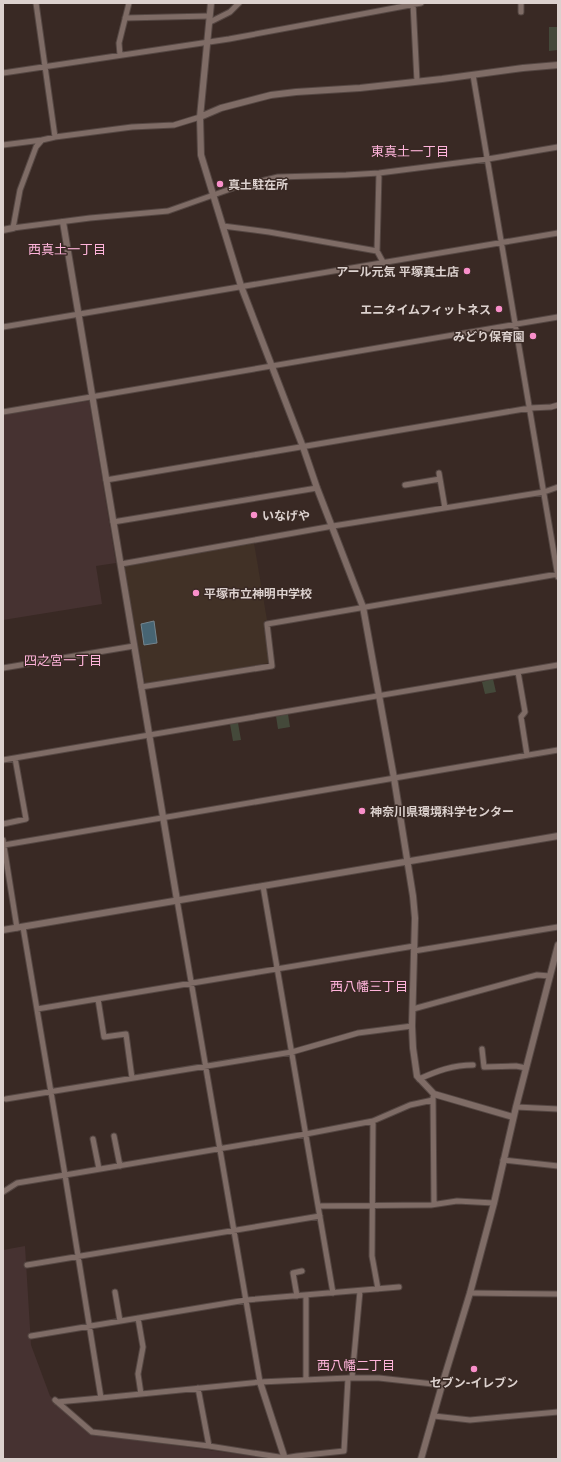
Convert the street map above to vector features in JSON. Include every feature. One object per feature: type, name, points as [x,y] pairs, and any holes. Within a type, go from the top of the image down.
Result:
[{"type":"street","points":[[36,3],[55,137]]},
{"type":"street","points":[[120,55],[119,43],[129,3]]},
{"type":"street","points":[[211,3],[200,116],[201,155],[240,286],[364,607],[408,862],[415,918],[412,1026],[416,1069],[419,1079],[433,1097],[434,1204]]},
{"type":"street","points":[[125,18],[209,19],[230,12],[239,3]]},
{"type":"street","points":[[3,73],[229,39],[421,3]]},
{"type":"street","points":[[521,3],[521,12]]},
{"type":"street","points":[[413,4],[417,81]]},
{"type":"street","points":[[3,145],[132,127],[174,125],[222,108],[271,95],[360,88],[558,65]]},
{"type":"street","points":[[141,687],[272,666],[266,624],[558,575],[473,75]]},
{"type":"street","points":[[13,228],[20,190],[36,147],[42,140]]},
{"type":"street","points":[[3,230],[168,211],[236,187],[278,177],[346,176],[379,173],[488,159],[558,147]]},
{"type":"street","points":[[379,173],[377,251],[383,262]]},
{"type":"street","points":[[63,222],[260,1382],[285,1459]]},
{"type":"street","points":[[223,226],[269,232],[377,251]]},
{"type":"street","points":[[3,326],[558,233]]},
{"type":"street","points":[[3,412],[558,317]]},
{"type":"street","points":[[106,480],[530,408],[551,407],[558,405]]},
{"type":"street","points":[[439,473],[445,508]]},
{"type":"street","points":[[405,485],[440,479]]},
{"type":"street","points":[[121,564],[333,526],[544,492],[558,487]]},
{"type":"street","points":[[114,522],[317,488]]},
{"type":"street","points":[[3,668],[134,646]]},
{"type":"street","points":[[3,760],[558,665]]},
{"type":"street","points":[[518,672],[525,712],[521,717],[527,755]]},
{"type":"street","points":[[101,1398],[79,1256],[37,1009],[4,853],[4,842],[163,817],[558,750]]},
{"type":"street","points":[[3,824],[26,819],[15,758]]},
{"type":"street","points":[[3,930],[558,836]]},
{"type":"street","points":[[263,886],[333,1293]]},
{"type":"street","points":[[37,1009],[278,969],[558,927]]},
{"type":"street","points":[[421,1459],[470,1293],[494,1203],[513,1117],[550,976],[557,959],[558,945]]},
{"type":"street","points":[[413,1009],[537,976],[550,976]]},
{"type":"street","points":[[98,999],[104,1038],[126,1034],[132,1078]]},
{"type":"street","points":[[6,1099],[292,1052],[358,1033],[412,1026]]},
{"type":"street","points":[[482,1049],[484,1067],[516,1066],[526,1068]]},
{"type":"street","points":[[419,1079],[444,1068],[473,1065]]},
{"type":"street","points":[[3,1192],[17,1183],[220,1149],[373,1121],[433,1097],[513,1117]]},
{"type":"street","points":[[516,1107],[558,1109]]},
{"type":"street","points":[[373,1121],[372,1256],[378,1289]]},
{"type":"street","points":[[114,1136],[120,1166]]},
{"type":"street","points":[[93,1139],[99,1169]]},
{"type":"street","points":[[503,1160],[558,1166]]},
{"type":"street","points":[[318,1206],[372,1207],[434,1204],[457,1201],[494,1203]]},
{"type":"street","points":[[27,1265],[320,1216]]},
{"type":"street","points":[[298,1296],[293,1273],[302,1271]]},
{"type":"street","points":[[31,1336],[246,1300],[360,1291],[399,1286]]},
{"type":"street","points":[[360,1291],[350,1378],[344,1451],[297,1456],[285,1459],[209,1446],[92,1432],[56,1401],[260,1382],[350,1378],[379,1378],[442,1385]]},
{"type":"street","points":[[115,1292],[120,1321]]},
{"type":"street","points":[[470,1293],[558,1294]]},
{"type":"street","points":[[306,1295],[306,1380]]},
{"type":"street","points":[[138,1318],[143,1347],[138,1374],[141,1394]]},
{"type":"street","points":[[198,1388],[209,1446]]},
{"type":"street","points":[[434,1416],[470,1420],[558,1412]]},
{"type":"shaded area","points":[[89,401],[116,563],[96,566],[102,604],[3,620],[3,415]]},
{"type":"shaded area","name":"平塚市立神明中学校","points":[[254,543],[267,620],[264,621],[270,661],[269,663],[146,684],[124,566],[126,564]]},
{"type":"shaded area","points":[[25,1246],[31,1345],[50,1396],[91,1434],[274,1459],[3,1459],[3,1250]]},
{"type":"green space","points":[[549,27],[558,27],[558,50],[549,51]]},
{"type":"green space","points":[[493,679],[496,692],[485,694],[482,682]]},
{"type":"green space","points":[[288,714],[290,727],[278,729],[276,716]]},
{"type":"green space","points":[[238,723],[241,740],[233,741],[230,724]]},
{"type":"water","points":[[154,621],[157,643],[144,645],[141,624]]},
{"type":"place","name":"真土駐在所","points":[[220,184]]},
{"type":"place","name":"アール元気 平塚真土店","points":[[467,271]]},
{"type":"place","name":"エニタイムフィットネス","points":[[499,309]]},
{"type":"place","name":"みどり保育園","points":[[533,336]]},
{"type":"place","name":"いなげや","points":[[254,515]]},
{"type":"place","name":"平塚市立神明中学校","points":[[196,593]]},
{"type":"place","name":"神奈川県環境科学センター","points":[[362,811]]},
{"type":"place","name":"セブン-イレブン","points":[[474,1369]]},
{"type":"district","name":"東真土一丁目","points":[[410,151]]},
{"type":"district","name":"西真土一丁目","points":[[67,249]]},
{"type":"district","name":"四之宮一丁目","points":[[63,660]]},
{"type":"district","name":"西八幡三丁目","points":[[369,986]]},
{"type":"district","name":"西八幡二丁目","points":[[356,1365]]}]
